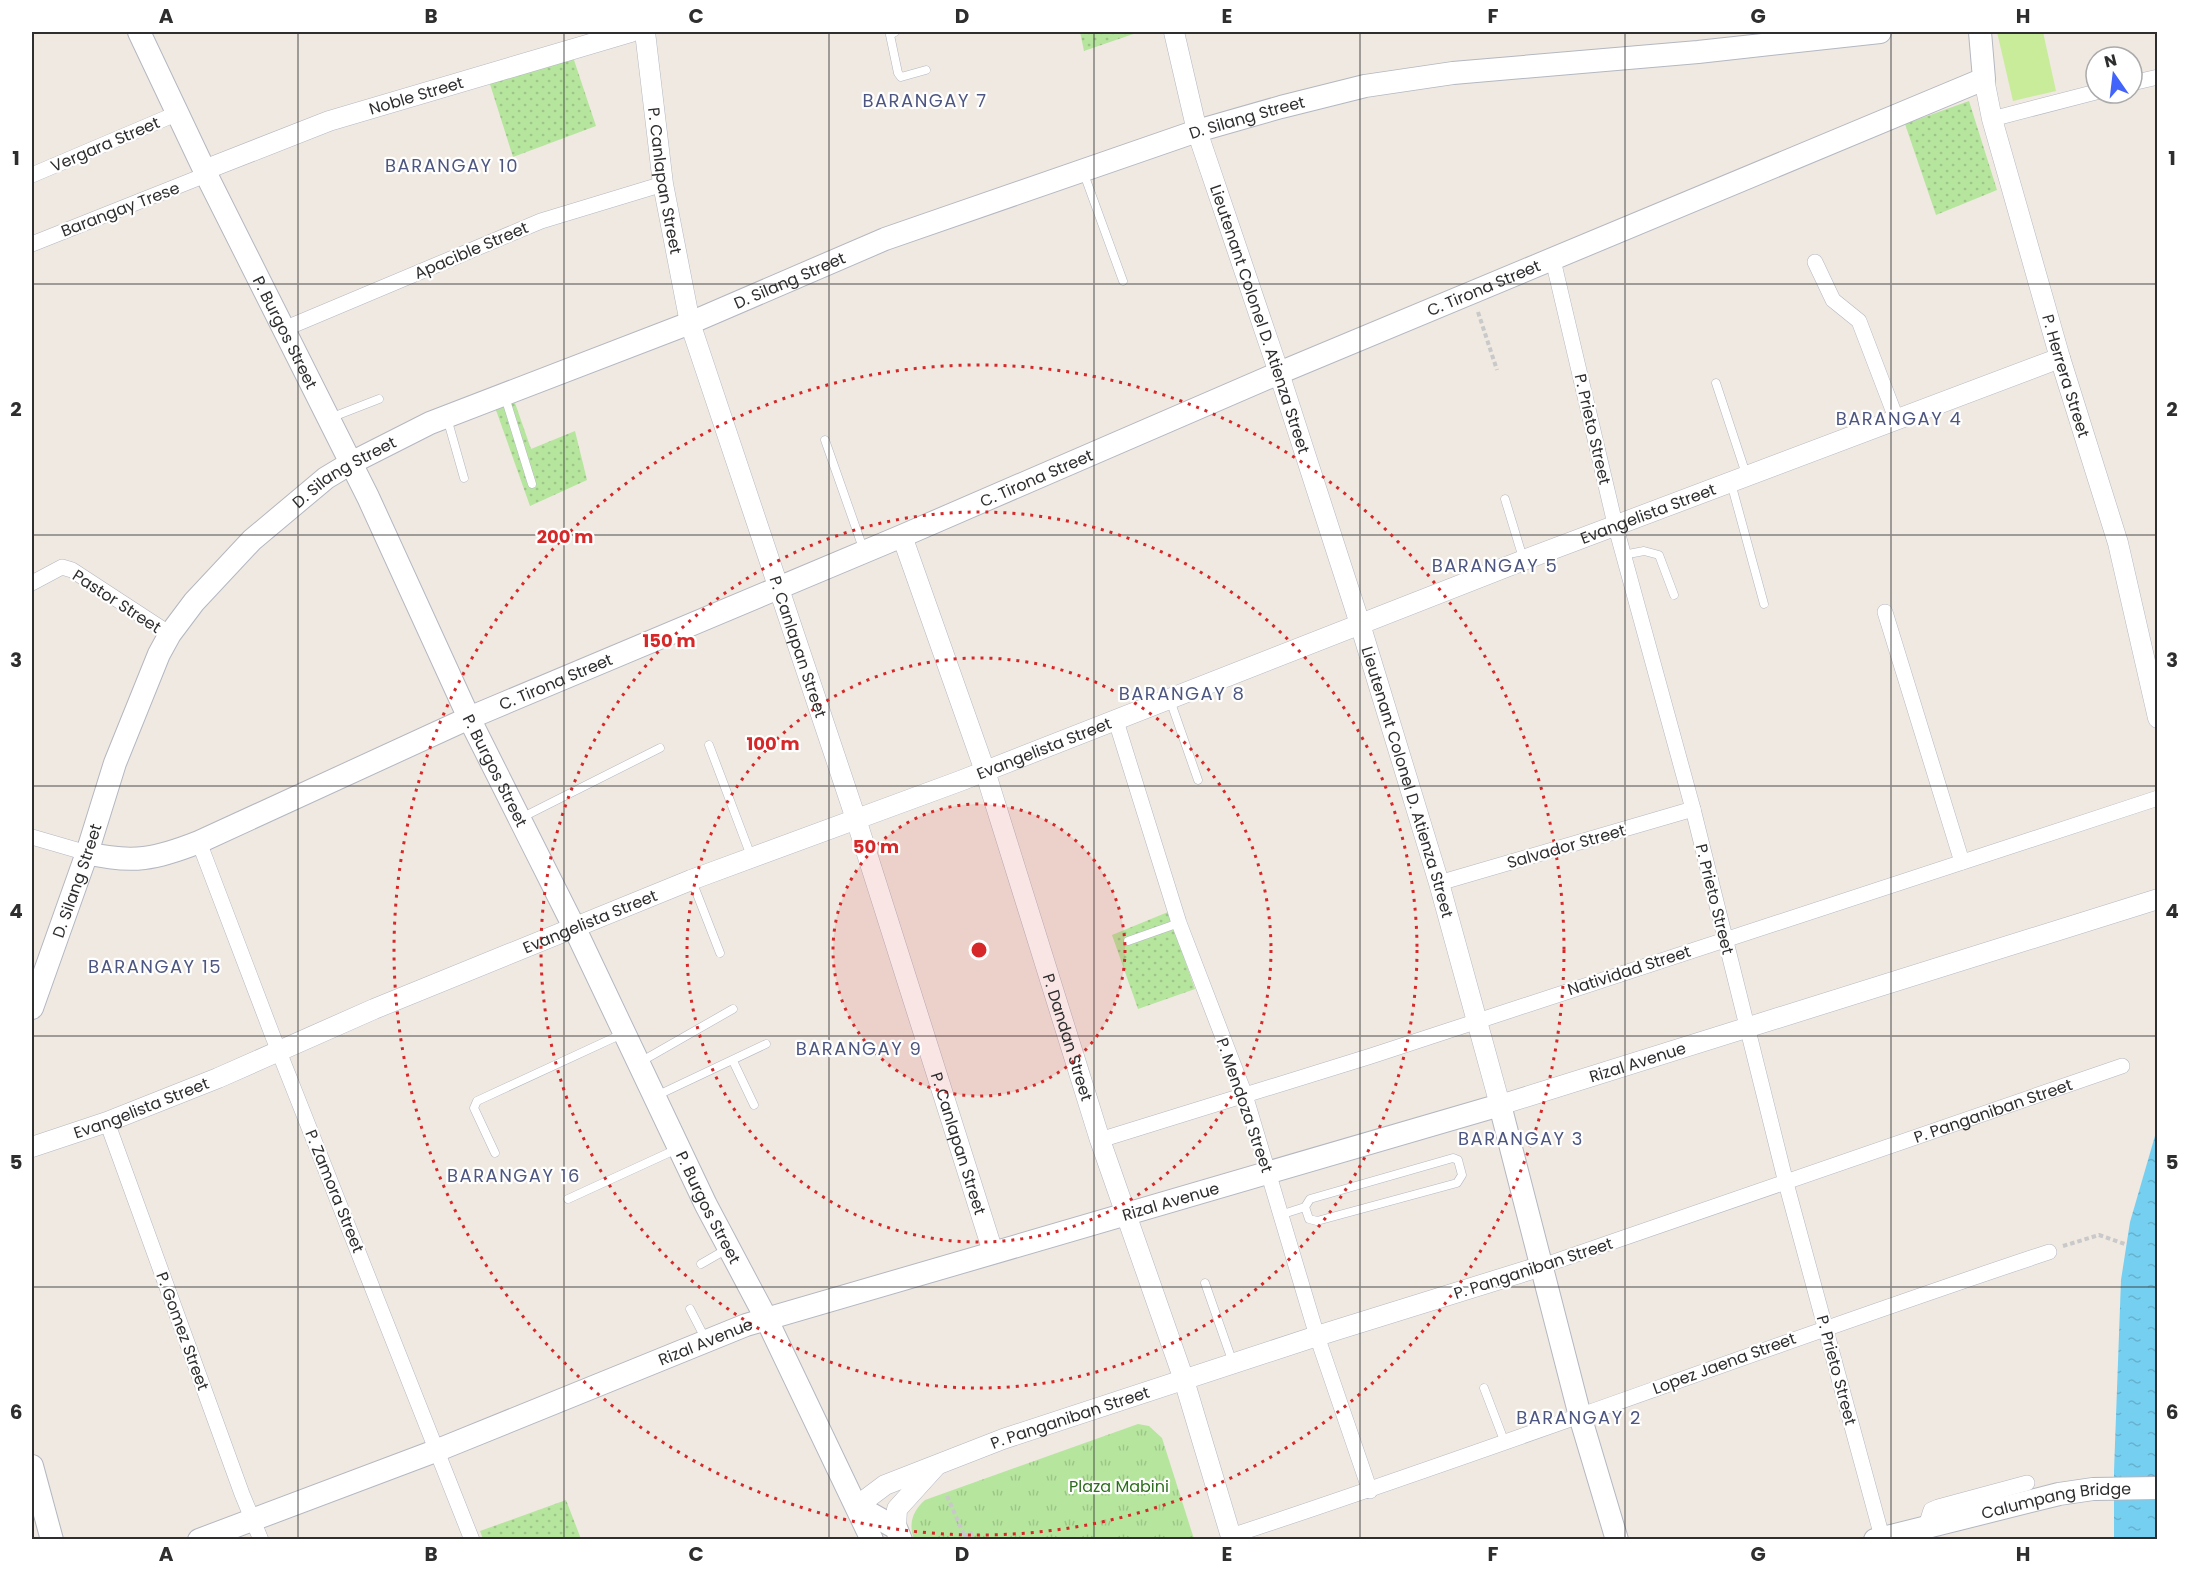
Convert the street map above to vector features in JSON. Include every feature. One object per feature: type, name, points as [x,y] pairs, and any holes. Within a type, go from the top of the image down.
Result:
[{"type":"main road","name":"P. Burgos Street","points":[[139,32],[204,170],[351,463],[469,718],[575,930],[653,1097],[766,1318],[872,1539]]},
{"type":"main road","name":"D. Silang Street","points":[[32,1008],[87,854],[116,763],[159,654],[170,634],[194,602],[252,540],[326,478],[351,463],[447,416],[690,323],[885,239],[1197,131],[1365,86],[1431,76],[1698,52],[1880,32]]},
{"type":"main road","name":"P. Herrera Street","points":[[1980,32],[1984,79]]},
{"type":"main road","name":"C. Tirona Street","points":[[87,854],[116,860],[140,860],[161,857],[200,842],[469,718],[778,586],[902,536],[1279,373],[1984,79]]},
{"type":"main road","name":"Rizal Avenue","points":[[199,1539],[438,1450],[706,1340],[766,1318],[1500,1105]]},
{"type":"main road","name":"Lieutenant Colonel D. Atienza Street","points":[[1500,1105],[1580,1416],[1617,1539]]},
{"type":"main road","points":[[32,1466],[52,1539]]},
{"type":"main road","name":"Calumpang Bridge","points":[[1878,1538],[2060,1494],[2093,1489],[2157,1488]]},
{"type":"main road","points":[[857,1506],[898,1534]]},
{"type":"street","name":"Noble Street","points":[[204,170],[329,121],[631,32]]},
{"type":"street","name":"P. Canlapan Street","points":[[645,32],[663,184],[690,323],[856,819],[993,1252]]},
{"type":"street","name":"Lieutenant Colonel D. Atienza Street","points":[[1174,32],[1197,131],[1279,373],[1360,624],[1439,883],[1500,1105]]},
{"type":"street","name":"P. Herrera Street","points":[[1984,79],[1992,119],[2060,358],[2118,543],[2157,718]]},
{"type":"street","points":[[1992,119],[2084,95]]},
{"type":"street","name":"Vergara Street","points":[[32,175],[178,113]]},
{"type":"street","name":"Barangay Trese","points":[[32,244],[198,178],[204,170]]},
{"type":"street","name":"Apacible Street","points":[[284,329],[540,221],[663,184]]},
{"type":"street","name":"P. Prieto Street","points":[[1553,260],[1615,525],[1693,809],[1786,1183],[1826,1327],[1878,1538]]},
{"type":"street","points":[[1815,262],[1833,300],[1859,321],[1896,418]]},
{"type":"street","name":"Evangelista Street","points":[[32,1147],[107,1122],[691,880],[985,771],[1615,525],[2060,358]]},
{"type":"street","name":"P. Dandan Street","points":[[902,536],[985,771],[1100,1140],[1184,1380],[1231,1538]]},
{"type":"street","name":"Pastor Street","points":[[32,583],[62,567],[72,570],[170,634]]},
{"type":"street","points":[[1885,612],[1962,862]]},
{"type":"street","name":"P. Mendoza Street","points":[[1116,721],[1179,923],[1245,1095],[1317,1336],[1370,1491]]},
{"type":"street","name":"Natividad Street","points":[[1100,1140],[1477,1020],[2157,798]]},
{"type":"street","name":"Salvador Street","points":[[1439,883],[1693,809]]},
{"type":"street","points":[[32,837],[87,854]]},
{"type":"street","name":"P. Zamora Street","points":[[200,842],[279,1052],[472,1539]]},
{"type":"street","name":"Rizal Avenue","points":[[1500,1105],[2157,899]]},
{"type":"street","name":"P. Panganiban Street","points":[[857,1506],[885,1485],[941,1461],[1317,1336],[1542,1266],[2122,1066]]},
{"type":"street","name":"P. Gomez Street","points":[[107,1122],[242,1494],[261,1539]]},
{"type":"street","name":"Lopez Jaena Street","points":[[1231,1538],[1370,1491],[1826,1327],[2049,1252]]},
{"type":"street","name":"P. Panganiban Street","points":[[898,1534],[897,1509],[941,1461]]},
{"type":"street","points":[[1926,1526],[1932,1510],[1938,1507],[2027,1483]]},
{"type":"lane","points":[[894,32],[890,35],[898,73],[901,76],[926,70]]},
{"type":"lane","points":[[1083,170],[1123,281]]},
{"type":"lane","points":[[1716,383],[1739,478],[1764,604]]},
{"type":"lane","points":[[504,393],[532,484]]},
{"type":"lane","points":[[328,419],[379,399]]},
{"type":"lane","points":[[447,416],[464,478]]},
{"type":"lane","points":[[825,440],[864,552]]},
{"type":"lane","points":[[1505,499],[1524,560]]},
{"type":"lane","points":[[1623,555],[1644,551],[1659,555],[1674,595]]},
{"type":"lane","points":[[1170,700],[1198,780]]},
{"type":"lane","points":[[709,746],[752,857]]},
{"type":"lane","points":[[519,819],[660,748]]},
{"type":"lane","points":[[691,880],[720,953]]},
{"type":"lane","points":[[1128,941],[1179,923]]},
{"type":"lane","points":[[638,1064],[733,1009]]},
{"type":"lane","points":[[495,1153],[474,1108],[477,1101],[623,1033]]},
{"type":"lane","points":[[653,1097],[734,1061],[766,1044]]},
{"type":"lane","points":[[734,1061],[754,1105]]},
{"type":"lane","points":[[568,1199],[678,1148]]},
{"type":"lane","points":[[1280,1215],[1305,1207],[1310,1199],[1453,1158],[1458,1161],[1462,1175],[1457,1183],[1317,1221],[1309,1219],[1305,1207]]},
{"type":"lane","points":[[701,1264],[729,1248]]},
{"type":"lane","points":[[1205,1283],[1233,1364]]},
{"type":"lane","points":[[690,1309],[706,1340]]},
{"type":"lane","points":[[1484,1388],[1505,1443]]},
{"type":"path","points":[[1472,294],[1497,370]]},
{"type":"path","points":[[2049,1252],[2078,1239],[2099,1235],[2125,1244]]},
{"type":"path","points":[[947,1496],[964,1535]]},
{"type":"path","points":[[957,1539],[971,1533],[973,1539]]},
{"type":"green space","points":[[1080,32],[1139,32],[1084,51]]},
{"type":"green space","points":[[1997,32],[2043,32],[2056,91],[2013,101]]},
{"type":"green space","points":[[573,57],[596,126],[513,157],[489,81]]},
{"type":"green space","points":[[1969,101],[1997,190],[1936,215],[1905,124]]},
{"type":"green space","points":[[515,403],[531,449],[575,431],[587,480],[530,506],[496,410]]},
{"type":"green space","points":[[1168,912],[1195,989],[1138,1009],[1112,935]]},
{"type":"green space","name":"Plaza Mabini","points":[[1138,1424],[1149,1426],[1162,1438],[1194,1539],[914,1539],[913,1518],[917,1508],[925,1500]]},
{"type":"green space","points":[[566,1500],[581,1539],[483,1539],[480,1531]]},
{"type":"water","points":[[2157,1129],[2157,1539],[2114,1540],[2114,1471],[2121,1280],[2130,1222]]},
{"type":"district","name":"BARANGAY 7","points":[[925,101]]},
{"type":"district","name":"BARANGAY 10","points":[[452,166]]},
{"type":"district","name":"BARANGAY 4","points":[[1899,419]]},
{"type":"district","name":"BARANGAY 5","points":[[1495,566]]},
{"type":"district","name":"BARANGAY 8","points":[[1182,694]]},
{"type":"district","name":"BARANGAY 15","points":[[155,967]]},
{"type":"district","name":"BARANGAY 9","points":[[859,1049]]},
{"type":"district","name":"BARANGAY 3","points":[[1521,1139]]},
{"type":"district","name":"BARANGAY 16","points":[[514,1176]]},
{"type":"district","name":"BARANGAY 2","points":[[1579,1418]]}]
